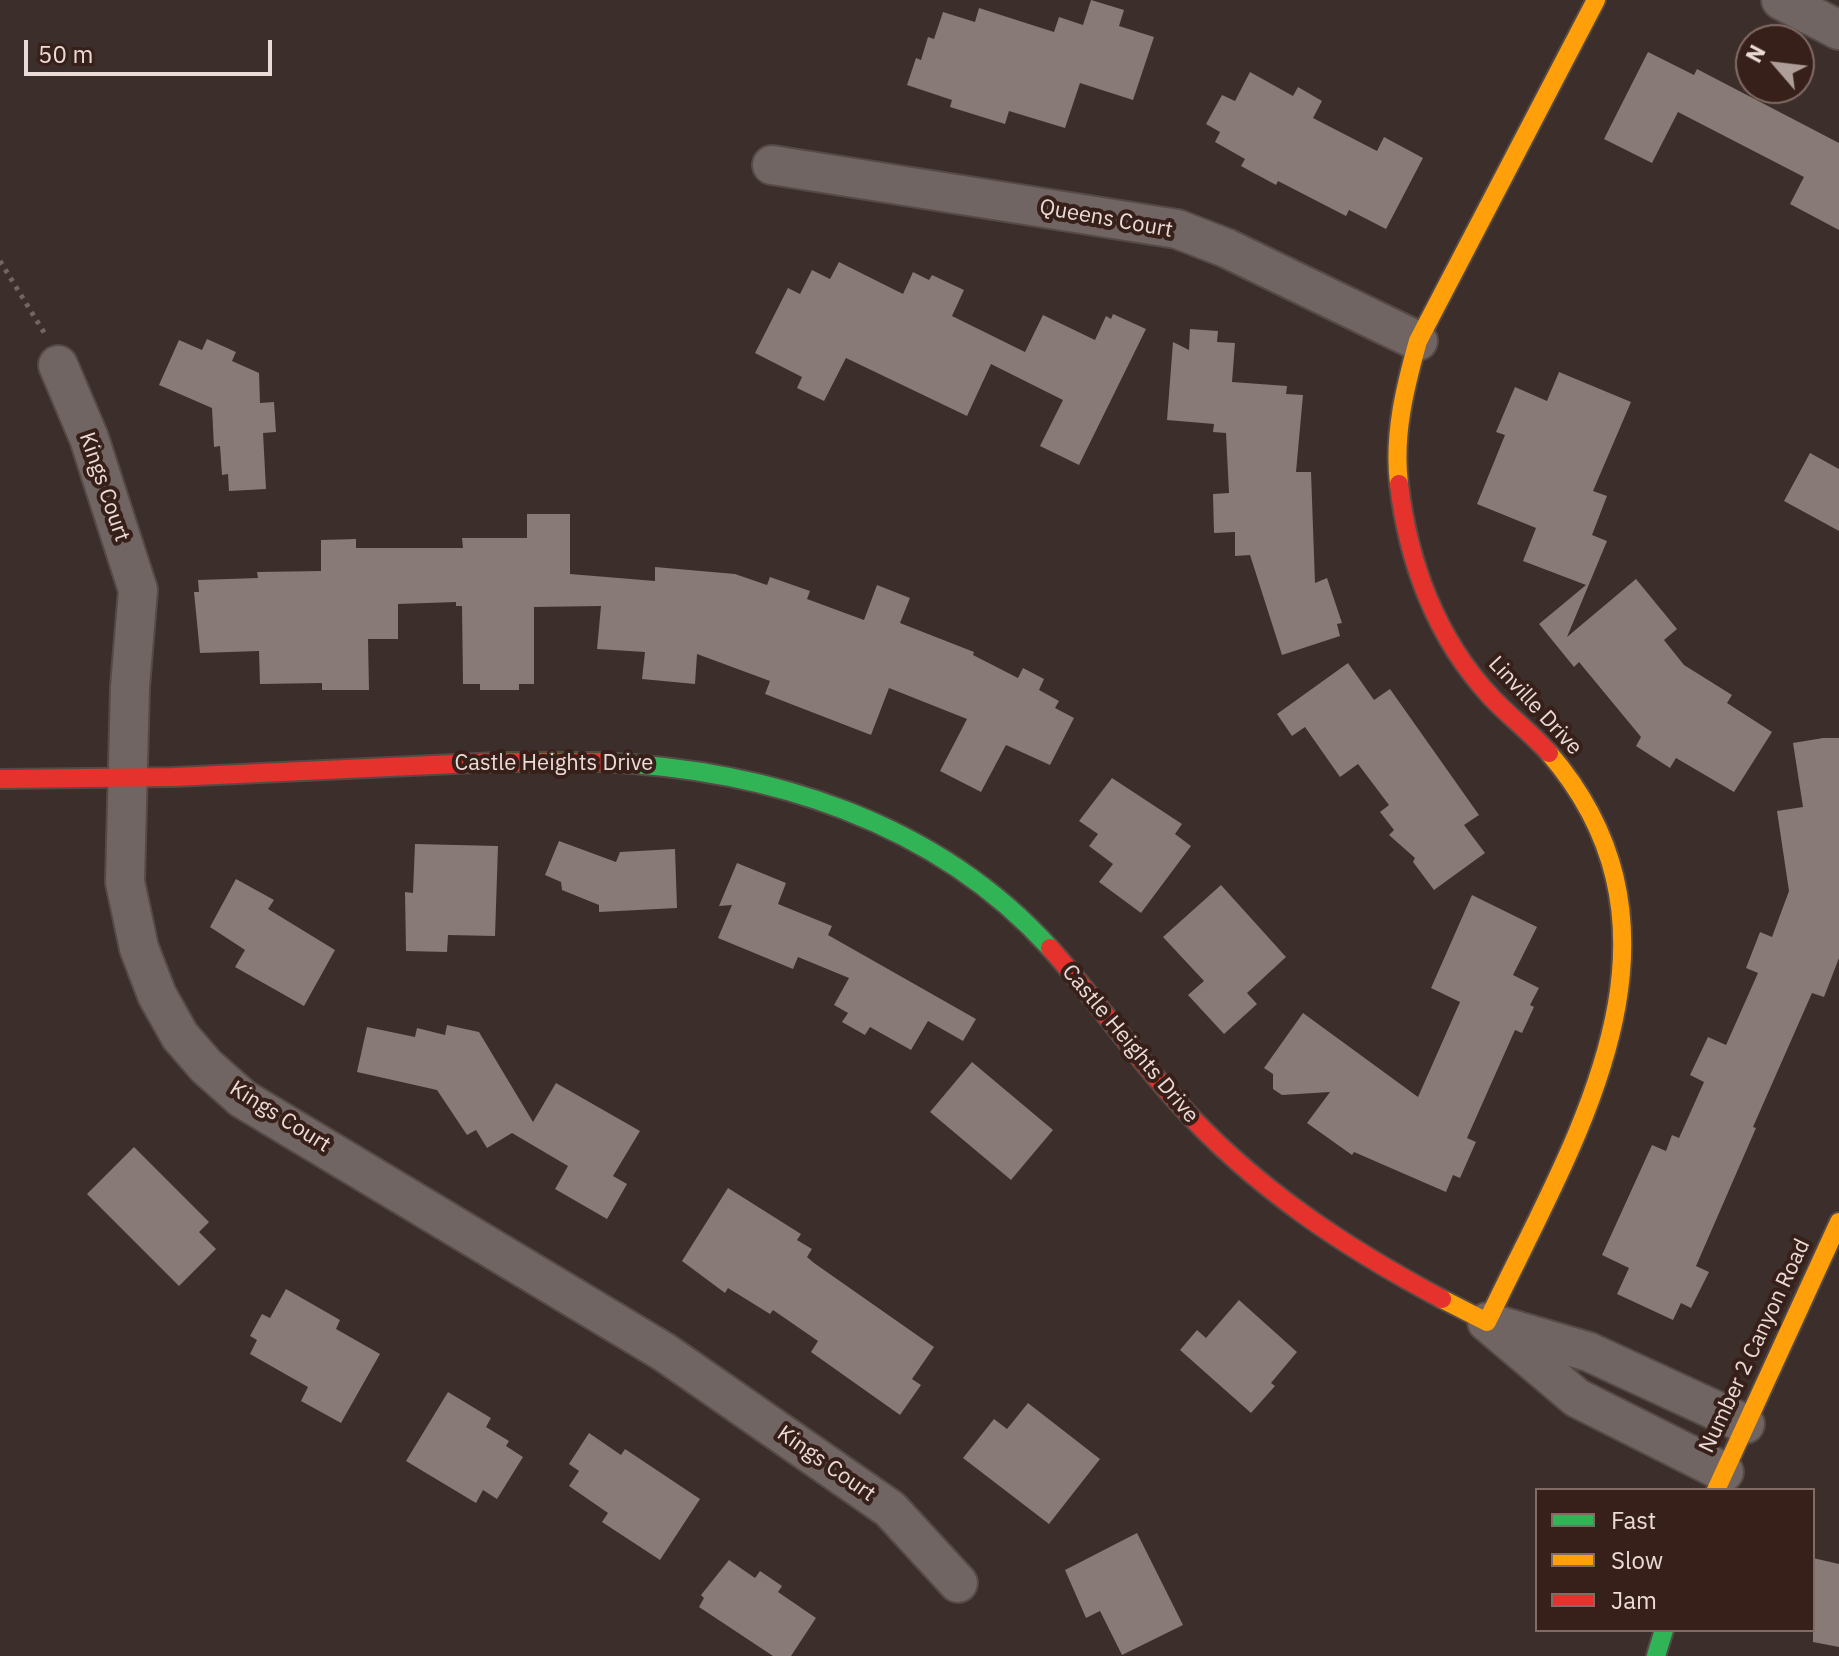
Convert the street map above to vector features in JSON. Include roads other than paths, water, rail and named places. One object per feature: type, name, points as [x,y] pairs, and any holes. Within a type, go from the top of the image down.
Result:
[{"type":"street","name":"Linville Drive","points":[[1487,1322],[1593,1091],[1609,1047],[1621,985],[1624,934],[1618,891],[1605,848],[1586,806],[1559,764],[1485,690],[1463,663],[1421,585],[1404,530],[1396,481],[1397,429],[1403,384],[1418,341],[1596,0]]},
{"type":"street","points":[[1781,0],[1839,30]]},
{"type":"street","name":"Queens Court","points":[[772,165],[1177,229],[1226,248],[1418,341]]},
{"type":"street","name":"Kings Court","points":[[58,365],[89,438],[138,590],[130,687],[125,882],[139,948],[164,1009],[180,1036],[206,1066],[243,1099],[581,1298],[703,1378],[890,1509],[958,1583]]},
{"type":"street","name":"Castle Heights Drive","points":[[0,779],[129,780],[439,764],[603,761],[712,770],[783,786],[839,806],[898,833],[957,869],[1012,909],[1053,952],[1220,1149],[1327,1236],[1393,1276],[1487,1322],[1589,1352],[1745,1424]]},
{"type":"street","name":"Number 2 Canyon Road","points":[[1720,1481],[1839,1222]]},
{"type":"street","name":"Castle Heights Drive","points":[[1487,1322],[1577,1398],[1720,1481]]},
{"type":"street","points":[[1656,1656],[1663,1632]]}]
